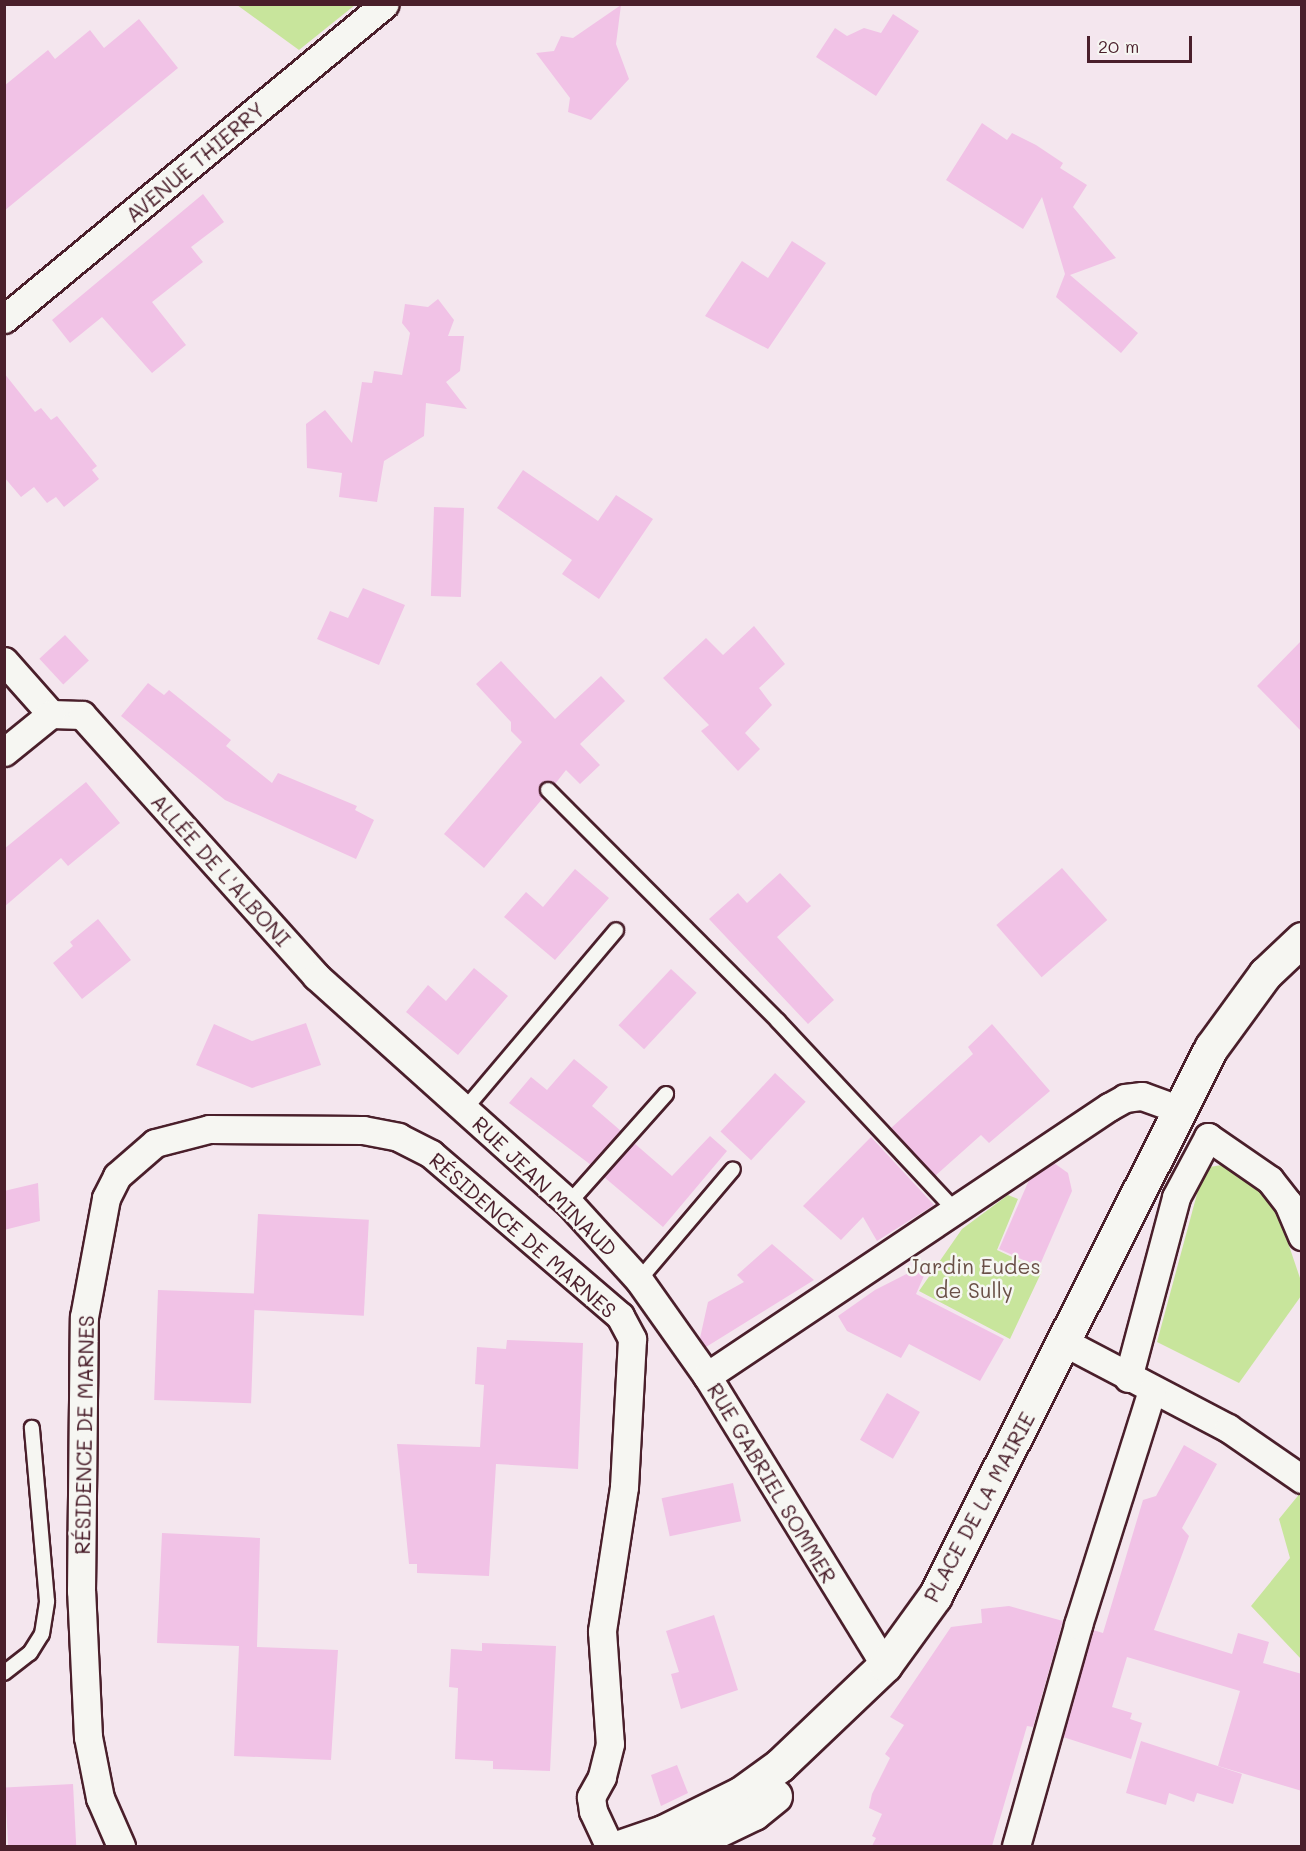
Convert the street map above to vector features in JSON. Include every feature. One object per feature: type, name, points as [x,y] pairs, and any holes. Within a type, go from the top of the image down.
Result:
[{"type":"main road","name":"PLACE DE LA MAIRIE","points":[[885,1665],[936,1596],[1064,1342],[1177,1109],[1239,1008],[1264,974],[1302,939]]},
{"type":"main road","points":[[622,1846],[663,1832],[740,1794],[780,1765],[865,1679],[885,1665]]},
{"type":"main road","points":[[685,1846],[754,1813],[818,1760],[877,1691],[885,1665]]},
{"type":"street","name":"AVENUE THIERRY","points":[[4,319],[385,4]]},
{"type":"street","points":[[4,662],[51,714],[4,752]]},
{"type":"street","name":"ALLÉE DE L'ALBONI","points":[[51,714],[82,715],[316,976],[388,1040]]},
{"type":"street","name":"RUE JEAN MINAUD","points":[[388,1040],[569,1203],[639,1280],[707,1376]]},
{"type":"street","name":"RUE GABRIEL SOMMER","points":[[885,1665],[707,1376],[1125,1098],[1142,1096],[1177,1109]]},
{"type":"street","name":"RÉSIDENCE DE MARNES","points":[[121,1846],[100,1798],[88,1737],[81,1591],[84,1317],[106,1198],[117,1176],[155,1143],[221,1129],[363,1130],[398,1137],[431,1154],[605,1301],[624,1324],[632,1339],[624,1487],[602,1631],[609,1744],[603,1777],[591,1797],[593,1811],[609,1846]]},
{"type":"street","points":[[1016,1846],[1078,1625],[1140,1384],[1176,1197],[1208,1137],[1270,1180],[1288,1203],[1302,1236]]},
{"type":"street","points":[[1064,1342],[1140,1384],[1228,1428],[1302,1479]]},
{"type":"lane","points":[[548,790],[778,1021],[955,1210]]},
{"type":"lane","points":[[465,1109],[616,930]]},
{"type":"lane","points":[[569,1203],[666,1094]]},
{"type":"lane","points":[[639,1280],[733,1169]]},
{"type":"lane","name":"RÉSIDENCE DE MARNES","points":[[4,1673],[30,1653],[42,1634],[47,1601],[32,1428]]},
{"type":"green space","points":[[237,5],[355,5],[299,50]]},
{"type":"green space","points":[[1233,1163],[1258,1179],[1283,1228],[1301,1281],[1301,1296],[1239,1383],[1157,1342],[1204,1168]]},
{"type":"green space","name":"Jardin Eudes de Sully","points":[[1008,1195],[1018,1199],[997,1250],[1042,1271],[1010,1339],[919,1291],[962,1229]]},
{"type":"green space","points":[[1301,1492],[1301,1659],[1251,1606],[1290,1558],[1279,1519]]},
{"type":"building","points":[[621,5],[616,44],[629,79],[591,120],[568,112],[570,98],[536,53],[554,51],[561,36],[573,38]]},
{"type":"building","points":[[893,14],[919,31],[876,96],[816,57],[835,28],[847,36],[864,28],[881,33]]},
{"type":"building","points":[[139,19],[178,68],[4,211],[4,86],[48,50],[55,59],[90,30],[104,48]]},
{"type":"building","points":[[982,123],[1007,140],[1012,133],[1036,145],[1063,163],[1060,168],[1087,185],[1073,207],[1116,258],[1070,275],[1138,333],[1121,353],[1056,297],[1065,274],[1042,197],[1023,229],[946,180]]},
{"type":"building","points":[[203,194],[224,222],[191,247],[203,262],[152,302],[186,345],[152,373],[102,317],[70,343],[52,320]]},
{"type":"building","points":[[792,241],[826,263],[768,349],[705,316],[742,261],[768,278]]},
{"type":"building","points":[[438,299],[454,320],[448,336],[464,336],[460,371],[446,382],[467,409],[426,403],[424,436],[384,461],[377,502],[339,497],[342,473],[307,468],[306,424],[325,410],[352,443],[362,382],[372,383],[374,371],[402,375],[410,333],[402,323],[405,304],[428,307]]},
{"type":"building","points":[[4,373],[35,412],[41,408],[51,420],[57,416],[97,466],[92,470],[99,479],[64,507],[56,497],[47,503],[34,487],[21,497],[4,477]]},
{"type":"building","points":[[523,470],[598,521],[616,495],[653,519],[599,599],[562,574],[572,560],[497,508]]},
{"type":"building","points":[[434,507],[464,508],[461,597],[431,596]]},
{"type":"building","points":[[363,588],[405,605],[379,665],[317,639],[330,611],[348,618]]},
{"type":"building","points":[[754,626],[785,664],[759,688],[772,705],[745,733],[760,749],[738,771],[701,731],[709,725],[663,678],[706,638],[723,655]]},
{"type":"building","points":[[65,635],[89,661],[63,684],[39,659]]},
{"type":"building","points":[[1302,640],[1302,732],[1257,686]]},
{"type":"building","points":[[501,661],[555,719],[601,676],[625,701],[580,744],[600,765],[580,784],[566,770],[555,784],[542,783],[539,792],[543,798],[484,868],[444,834],[522,742],[511,731],[511,722],[476,684]]},
{"type":"building","points":[[148,683],[164,695],[169,690],[231,740],[226,746],[272,783],[278,773],[357,806],[355,810],[374,820],[356,859],[225,800],[121,716]]},
{"type":"building","points":[[86,782],[120,823],[68,866],[61,858],[4,907],[4,849]]},
{"type":"building","points":[[1062,868],[1107,920],[1042,977],[996,925]]},
{"type":"building","points":[[575,869],[609,898],[555,960],[504,917],[526,892],[543,907]]},
{"type":"building","points":[[780,873],[811,906],[777,937],[834,1000],[808,1024],[709,919],[738,893],[747,903]]},
{"type":"building","points":[[98,919],[131,960],[82,999],[53,963],[73,946],[70,942]]},
{"type":"building","points":[[474,968],[508,996],[458,1055],[406,1012],[428,985],[446,1001]]},
{"type":"building","points":[[671,969],[697,993],[644,1049],[618,1025]]},
{"type":"building","points":[[306,1023],[321,1065],[252,1088],[196,1065],[214,1024],[252,1041]]},
{"type":"building","points":[[992,1024],[1050,1091],[989,1143],[981,1135],[935,1176],[891,1128],[973,1054],[968,1047]]},
{"type":"building","points":[[574,1059],[608,1087],[592,1106],[621,1131],[591,1165],[509,1103],[531,1077],[547,1090]]},
{"type":"building","points":[[775,1073],[806,1102],[751,1160],[720,1132]]},
{"type":"building","points":[[710,1136],[727,1151],[663,1227],[604,1177],[634,1143],[672,1176]]},
{"type":"building","points":[[871,1137],[934,1205],[877,1241],[863,1217],[841,1240],[803,1206]]},
{"type":"building","points":[[1054,1163],[1068,1173],[1072,1191],[1039,1267],[999,1249],[1029,1180]]},
{"type":"building","points":[[38,1183],[40,1221],[4,1230],[4,1191]]},
{"type":"building","points":[[258,1214],[369,1220],[364,1316],[253,1310]]},
{"type":"building","points":[[772,1244],[814,1280],[706,1347],[700,1338],[708,1302],[744,1282],[737,1275]]},
{"type":"building","points":[[930,1262],[916,1294],[1004,1339],[980,1381],[909,1344],[901,1358],[847,1331],[838,1316],[875,1290]]},
{"type":"building","points":[[158,1290],[255,1293],[251,1403],[154,1400]]},
{"type":"building","points":[[507,1340],[583,1343],[578,1469],[496,1464],[489,1576],[417,1573],[417,1564],[409,1564],[397,1444],[480,1447],[484,1385],[475,1384],[477,1347],[506,1349]]},
{"type":"building","points":[[887,1393],[920,1412],[893,1459],[860,1440]]},
{"type":"building","points":[[1184,1445],[1217,1464],[1182,1528],[1189,1536],[1154,1630],[1232,1654],[1238,1633],[1269,1642],[1263,1663],[1302,1674],[1302,1791],[1218,1766],[1240,1691],[1127,1657],[1112,1707],[1132,1713],[1130,1719],[1142,1723],[1131,1759],[1063,1737],[1093,1630],[1103,1633],[1143,1500],[1156,1496]]},
{"type":"building","points":[[733,1483],[741,1521],[670,1536],[662,1498]]},
{"type":"building","points":[[162,1533],[260,1538],[257,1647],[338,1650],[331,1760],[234,1756],[239,1646],[157,1643]]},
{"type":"building","points":[[1009,1606],[1063,1621],[1033,1727],[1027,1726],[992,1846],[872,1846],[876,1838],[872,1836],[882,1814],[869,1808],[872,1794],[890,1758],[885,1754],[904,1725],[890,1717],[951,1627],[982,1623],[981,1609]]},
{"type":"building","points":[[714,1615],[738,1690],[681,1709],[671,1674],[679,1672],[666,1631]]},
{"type":"building","points":[[482,1643],[556,1646],[550,1771],[493,1769],[493,1761],[455,1759],[458,1688],[449,1687],[451,1649],[482,1651]]},
{"type":"building","points":[[1141,1741],[1242,1774],[1233,1804],[1197,1793],[1194,1802],[1169,1793],[1166,1805],[1126,1793]]},
{"type":"building","points":[[677,1765],[688,1793],[661,1806],[651,1775]]},
{"type":"building","points":[[73,1784],[76,1846],[8,1846],[5,1788]]}]
